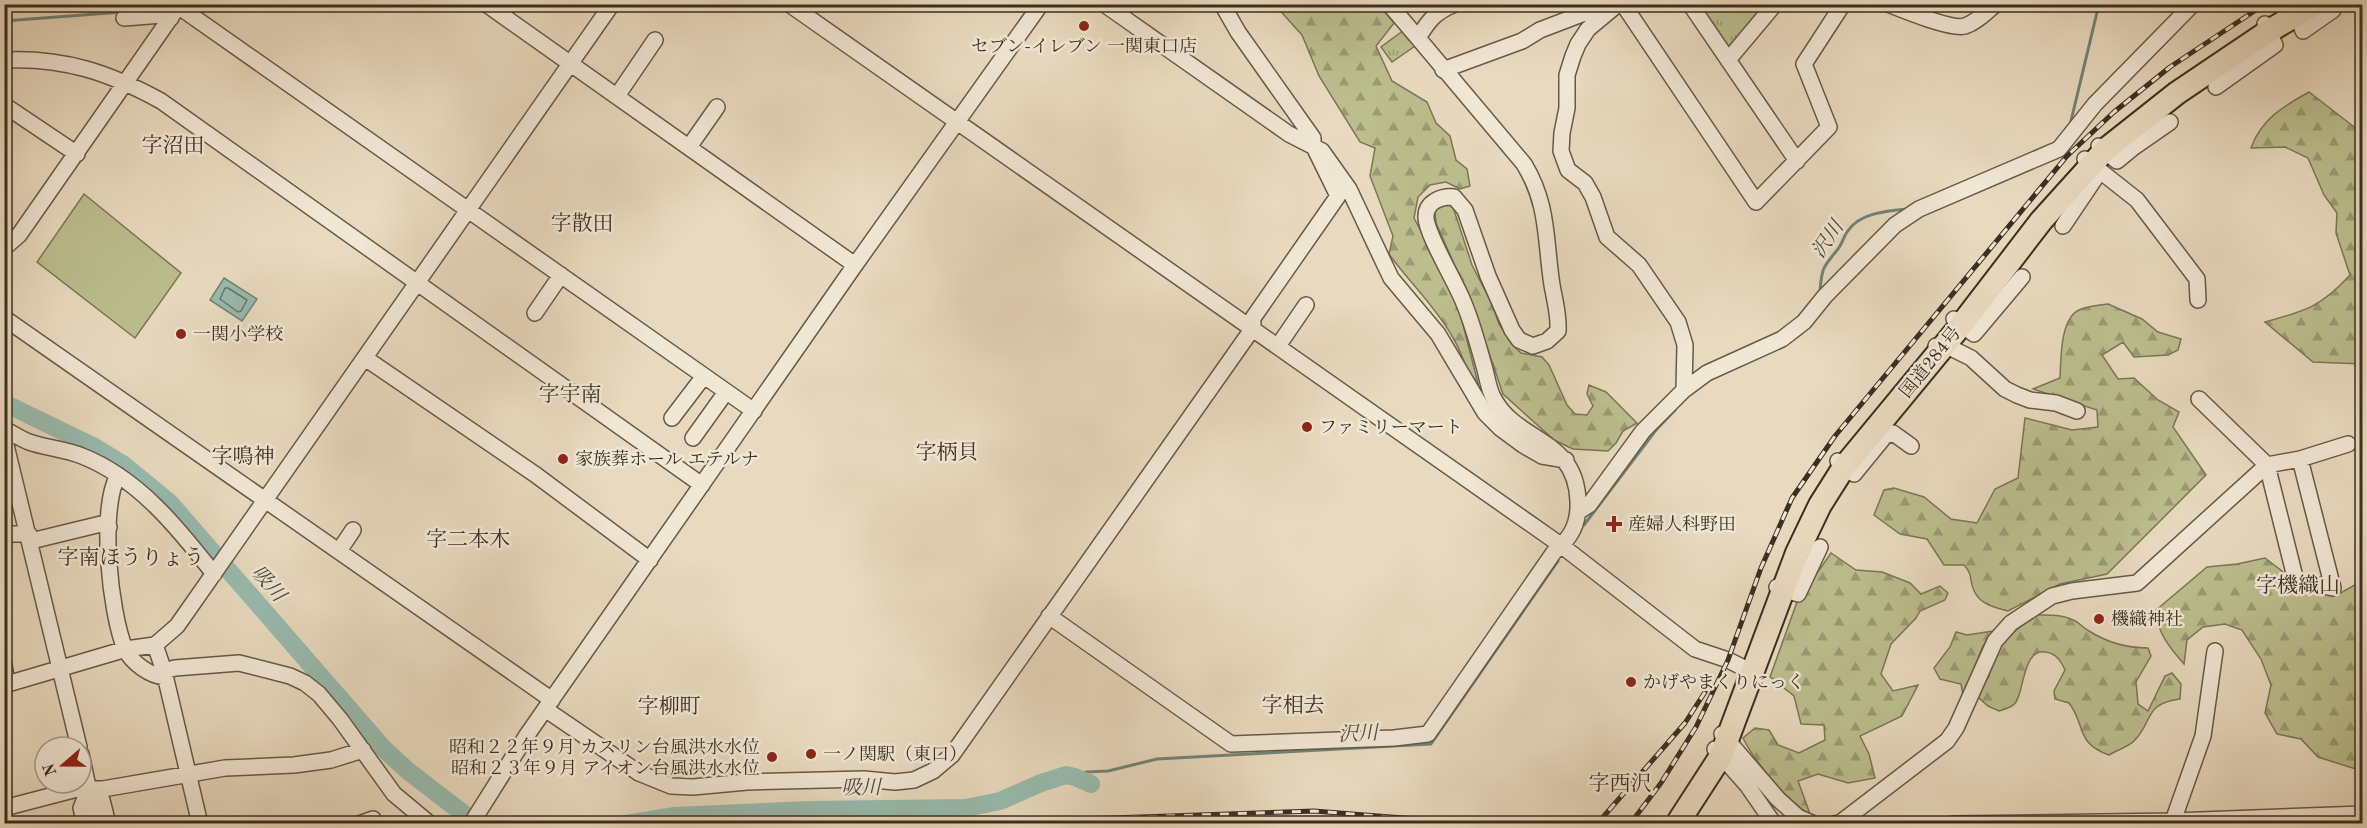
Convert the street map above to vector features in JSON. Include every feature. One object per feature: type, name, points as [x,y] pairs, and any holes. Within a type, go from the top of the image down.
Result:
[{"type":"highway","name":"国道284号","points":[[1677,824],[1721,744],[1779,588],[1841,464],[2034,229],[2096,158],[2177,93],[2267,27],[2305,8]]},
{"type":"highway","name":"国道284号","points":[[1664,824],[1707,760],[1721,744]]},
{"type":"street","points":[[486,4],[855,265]]},
{"type":"street","points":[[4,665],[6,685],[126,649],[155,645],[177,626],[612,4]]},
{"type":"street","points":[[789,4],[1562,546],[1695,649],[1748,670]]},
{"type":"street","points":[[474,820],[548,705],[855,265],[1041,4]]},
{"type":"street","points":[[1104,4],[1250,108],[1289,134],[1322,151],[1349,189],[1391,278],[1438,334],[1485,413],[1500,428],[1523,445],[1542,456],[1566,460]]},
{"type":"street","points":[[1049,616],[1231,744],[1394,738],[1428,734],[1554,552],[1573,533],[1578,512],[1578,495],[1566,460],[1503,413],[1497,404],[1492,395],[1464,303],[1425,217],[1434,201],[1444,196],[1454,197],[1465,210],[1488,276],[1512,330],[1519,340],[1533,346],[1548,341],[1558,331],[1559,316],[1552,286],[1543,210],[1533,180],[1524,164],[1389,4]]},
{"type":"street","points":[[1418,38],[1427,23],[1439,10],[1455,4]]},
{"type":"street","points":[[1443,70],[1522,41],[1540,30],[1608,4]]},
{"type":"street","points":[[1618,4],[1588,29],[1573,56],[1568,75],[1567,108],[1561,151],[1568,170],[1585,183],[1593,197],[1607,237],[1639,265],[1678,322],[1685,345],[1684,390]]},
{"type":"street","points":[[1623,4],[1756,202],[1829,127],[1804,64],[1843,4]]},
{"type":"street","points":[[1690,4],[1797,161]]},
{"type":"street","points":[[1728,60],[1775,4]]},
{"type":"street","points":[[1888,4],[1962,27],[1975,22],[1996,4]]},
{"type":"street","points":[[1578,512],[1589,505],[1643,431],[1684,390],[1707,373],[1782,339],[1804,322],[1825,296],[1895,225],[1919,208],[2060,149],[2095,104],[2193,4]]},
{"type":"street","points":[[4,318],[339,551],[639,773],[671,786],[693,787],[747,782],[915,780],[933,771],[952,755],[1253,328],[1253,318],[1338,196],[1313,146],[1313,138],[1226,6]]},
{"type":"street","points":[[124,18],[162,15],[176,8]]},
{"type":"street","points":[[4,249],[19,235],[77,154],[176,8]]},
{"type":"street","points":[[176,8],[754,411]]},
{"type":"street","points":[[2216,87],[2275,45],[2267,27]]},
{"type":"street","points":[[617,96],[655,40]]},
{"type":"street","points":[[4,60],[53,61],[79,66],[125,82],[161,101],[702,485]]},
{"type":"street","points":[[4,105],[77,154]]},
{"type":"street","points":[[689,147],[717,107]]},
{"type":"street","points":[[2096,158],[2118,162],[2134,147],[2170,122]]},
{"type":"street","points":[[2063,226],[2096,158]]},
{"type":"street","points":[[2096,158],[2137,200],[2180,255],[2197,279],[2198,300]]},
{"type":"street","points":[[535,313],[561,275]]},
{"type":"street","points":[[1958,321],[1974,334],[2022,277]]},
{"type":"street","points":[[1278,346],[1306,305]]},
{"type":"street","points":[[1938,346],[1951,348],[1971,358],[2005,389],[2017,395],[2056,403],[2076,411]]},
{"type":"street","points":[[365,358],[536,475],[650,560]]},
{"type":"street","points":[[672,418],[704,376]]},
{"type":"street","points":[[693,438],[726,392]]},
{"type":"street","points":[[2199,399],[2267,465],[2296,581],[2333,588],[2300,459]]},
{"type":"street","points":[[4,429],[28,442],[82,455],[118,475],[148,498],[182,535],[218,568]]},
{"type":"street","points":[[1841,464],[1854,474],[1885,436],[1893,433],[1911,446]]},
{"type":"street","points":[[4,437],[8,465],[30,538],[76,735]]},
{"type":"street","points":[[1840,823],[1947,741],[1956,728],[1995,641],[2011,623],[2052,596],[2072,591],[2137,583],[2267,465],[2300,459],[2348,444]]},
{"type":"street","points":[[118,475],[113,485],[109,527],[109,582],[126,649],[134,662],[158,677],[176,668],[239,663],[290,676],[305,683],[319,694],[394,794],[430,824]]},
{"type":"street","points":[[4,534],[30,538],[101,524],[109,527]]},
{"type":"street","points":[[339,551],[354,530]]},
{"type":"street","points":[[1779,588],[1798,594],[1820,547]]},
{"type":"street","points":[[155,645],[200,824]]},
{"type":"street","points":[[2172,821],[2203,736],[2215,651]]},
{"type":"street","points":[[1721,744],[1774,824]]},
{"type":"street","points":[[1721,744],[1798,818],[1814,824]]},
{"type":"street","points":[[93,788],[104,789],[225,768],[294,765],[331,760],[363,750]]},
{"type":"street","points":[[93,792],[102,800],[108,824]]},
{"type":"street","points":[[4,808],[54,795]]},
{"type":"street","points":[[85,824],[81,808],[86,795]]},
{"type":"street","points":[[90,795],[96,824]]},
{"type":"street","points":[[1952,824],[2172,821],[2362,814]]},
{"type":"street","points":[[1834,824],[1860,824]]},
{"type":"green space","points":[[1275,5],[1379,5],[1394,23],[1376,46],[1392,81],[1427,102],[1436,123],[1450,136],[1456,160],[1467,169],[1470,186],[1460,189],[1446,182],[1430,185],[1418,197],[1414,218],[1446,278],[1460,313],[1481,395],[1445,325],[1389,254],[1393,236],[1370,176],[1375,148],[1360,142],[1319,76],[1302,35]]},
{"type":"green space","points":[[1692,5],[1770,5],[1732,53]]},
{"type":"green space","points":[[1404,30],[1415,46],[1392,62],[1381,47]]},
{"type":"green space","points":[[2309,92],[2362,133],[2362,364],[2313,362],[2265,322],[2312,306],[2340,286],[2350,275],[2336,233],[2337,213],[2324,195],[2308,158],[2285,147],[2251,148],[2261,129],[2274,114]]},
{"type":"green space","points":[[84,194],[181,273],[135,338],[37,262]]},
{"type":"green space","points":[[1446,204],[1453,207],[1472,265],[1491,302],[1499,324],[1512,344],[1521,353],[1542,357],[1549,365],[1567,405],[1575,414],[1587,415],[1593,406],[1587,394],[1589,385],[1606,392],[1637,423],[1623,431],[1608,451],[1573,449],[1554,440],[1503,394],[1474,309],[1436,223],[1435,211],[1438,205]]},
{"type":"green space","points":[[2108,304],[2142,319],[2158,332],[2181,339],[2178,350],[2168,355],[2134,357],[2123,342],[2102,355],[2118,379],[2134,378],[2158,400],[2179,412],[2173,427],[2206,475],[2107,574],[2060,584],[2008,611],[1992,606],[1978,598],[1970,574],[1964,565],[1944,565],[1927,539],[1900,534],[1874,515],[1884,490],[1894,488],[1924,497],[1951,519],[1977,523],[1995,489],[2018,478],[2025,418],[2072,430],[2098,427],[2097,410],[2033,389],[2060,378],[2061,351],[2065,330],[2073,315],[2079,310]]},
{"type":"green space","points":[[1831,553],[1856,570],[1882,572],[1910,583],[1921,594],[1940,586],[1948,593],[1945,600],[1920,611],[1891,644],[1881,674],[1893,691],[1918,685],[1902,716],[1860,736],[1869,754],[1875,778],[1848,783],[1818,774],[1798,781],[1810,814],[1792,801],[1772,780],[1743,738],[1755,728],[1769,730],[1778,745],[1799,753],[1825,740],[1824,725],[1801,724],[1794,696],[1770,677],[1797,602]]},
{"type":"green space","points":[[2265,558],[2282,571],[2294,588],[2337,595],[2362,581],[2362,771],[2318,757],[2301,739],[2277,734],[2265,713],[2271,685],[2261,659],[2242,630],[2225,624],[2203,627],[2187,640],[2184,664],[2169,646],[2162,633],[2155,611],[2207,567]]},
{"type":"green space","points":[[2035,615],[2064,617],[2110,642],[2148,648],[2151,656],[2136,682],[2138,704],[2148,711],[2165,676],[2172,673],[2181,684],[2180,699],[2168,701],[2154,709],[2134,741],[2109,755],[2098,750],[2086,739],[2069,703],[2055,699],[2054,691],[2065,670],[2052,654],[2038,653],[2032,657],[2025,671],[2019,696],[2012,706],[1999,711],[1988,706],[1977,696],[1989,676],[1992,662],[2009,636]]},
{"type":"green space","points":[[1993,631],[1983,646],[1963,695],[1961,684],[1940,679],[1934,668],[1950,647],[1956,632],[1967,635]]},
{"type":"water","points":[[224,278],[257,299],[242,321],[210,300]]},
{"type":"waterway","name":"沢川","points":[[2070,125],[2099,4]]},
{"type":"waterway","points":[[4,21],[122,12]]},
{"type":"waterway","name":"沢川","points":[[1820,291],[1824,268],[1852,226],[1874,214],[1907,209]]},
{"type":"waterway","name":"沢川","points":[[1788,343],[1802,333]]},
{"type":"waterway","name":"吸川","points":[[4,403],[93,446],[124,465],[170,503],[384,749],[408,771],[477,824]]},
{"type":"waterway","name":"沢川","points":[[1584,525],[1656,430],[1675,410]]},
{"type":"waterway","name":"沢川","points":[[1066,775],[1108,771],[1157,759],[1431,744],[1558,561]]},
{"type":"waterway","name":"吸川","points":[[626,824],[675,816],[808,810],[966,808],[1000,801],[1066,775],[1091,784]]},
{"type":"railway","points":[[1630,824],[1661,783],[1696,727],[1728,660],[1761,568],[1792,498],[1835,436],[2067,156],[2114,112],[2170,67],[2265,4]]},
{"type":"railway","points":[[1597,824],[1685,723],[1705,692]]},
{"type":"railway","points":[[1022,821],[1314,811],[1429,820]]},
{"type":"railway","points":[[1270,824],[1344,821]]},
{"type":"place","name":"セブン-イレブン 一関東口店","points":[[1084,26]]},
{"type":"place","name":"一関小学校","points":[[181,334]]},
{"type":"place","name":"ファミリーマート","points":[[1307,427]]},
{"type":"place","name":"家族葬ホール エテルナ","points":[[563,459]]},
{"type":"place","name":"産婦人科野田","points":[[1614,524]]},
{"type":"place","name":"機織神社","points":[[2099,619]]},
{"type":"place","name":"かげやまくりにっく","points":[[1631,682]]},
{"type":"place","name":"一ノ関駅（東口）","points":[[811,754]]},
{"type":"place","name":"昭和２２年９月 カスリン台風洪水水位 昭和２３年９月 アイオン台風洪水水位","points":[[772,757]]},
{"type":"district","name":"字沼田","points":[[173,145]]},
{"type":"district","name":"字散田","points":[[582,223]]},
{"type":"district","name":"字宇南","points":[[570,394]]},
{"type":"district","name":"字柄貝","points":[[947,452]]},
{"type":"district","name":"字鳴神","points":[[243,456]]},
{"type":"district","name":"字二本木","points":[[468,539]]},
{"type":"district","name":"字南ほうりょう","points":[[131,557]]},
{"type":"district","name":"字機織山","points":[[2298,585]]},
{"type":"district","name":"字相去","points":[[1293,705]]},
{"type":"district","name":"字柳町","points":[[669,706]]},
{"type":"district","name":"字西沢","points":[[1620,783]]}]
